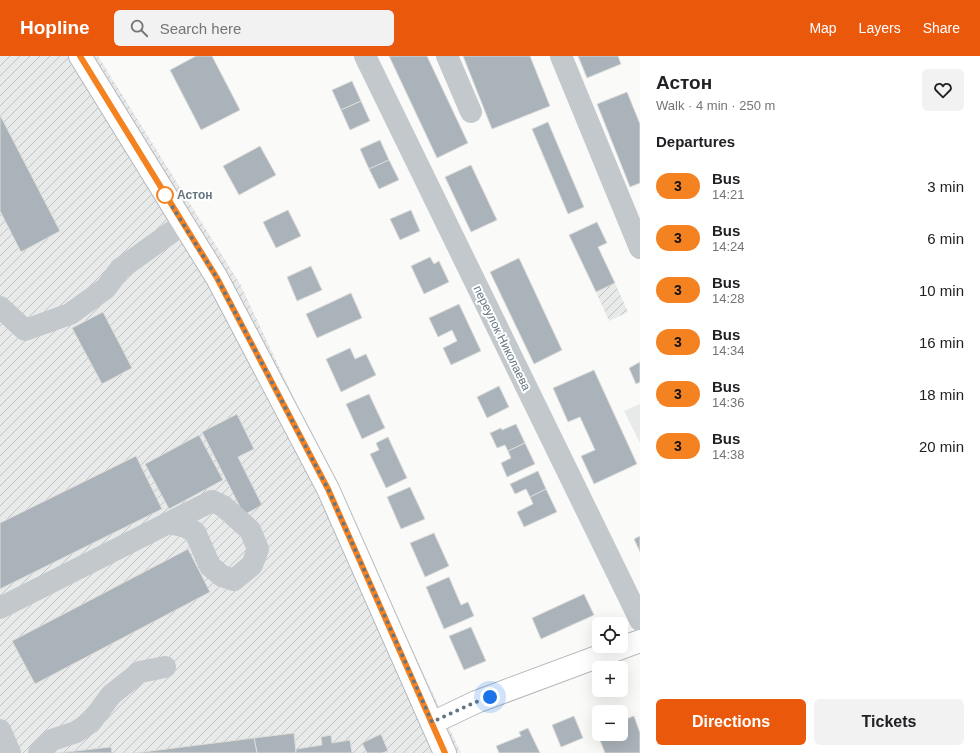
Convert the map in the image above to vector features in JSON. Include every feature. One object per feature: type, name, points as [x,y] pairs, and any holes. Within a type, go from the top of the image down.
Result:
[{"type":"main road","points":[[80,56],[217,278],[328,489],[445,753]]},
{"type":"main road","points":[[432,722],[476,702],[640,641]]},
{"type":"street","name":"переулок Николаева","points":[[365,56],[640,620]]},
{"type":"street","points":[[447,56],[471,112]]},
{"type":"street","points":[[561,56],[640,248]]},
{"type":"street","points":[[0,307],[25,330],[70,314],[106,288],[120,269],[183,224]]},
{"type":"street","points":[[0,608],[167,524]]},
{"type":"street","points":[[39,753],[52,740],[76,732],[91,722],[111,695],[140,672],[165,667]]},
{"type":"street","points":[[0,730],[10,753]]},
{"type":"shaded area","points":[[0,56],[98,56],[240,284],[461,753],[0,753]]},
{"type":"shaded area","points":[[615,283],[628,312],[609,321],[596,292]]},
{"type":"shaded area","points":[[640,404],[640,443],[624,411]]},
{"type":"building","points":[[196,56],[212,56],[240,110],[201,130],[170,70]]},
{"type":"building","points":[[389,56],[427,56],[468,143],[437,158]]},
{"type":"building","points":[[463,56],[530,56],[550,106],[492,129]]},
{"type":"building","points":[[578,56],[618,56],[621,64],[587,78]]},
{"type":"building","points":[[352,81],[361,101],[341,110],[332,90]]},
{"type":"building","points":[[627,92],[640,124],[640,183],[630,187],[597,104]]},
{"type":"building","points":[[361,101],[370,121],[350,130],[341,110]]},
{"type":"building","points":[[0,115],[60,231],[21,252],[0,211]]},
{"type":"building","points":[[548,122],[584,207],[568,214],[532,129]]},
{"type":"building","points":[[380,140],[389,160],[369,169],[360,149]]},
{"type":"building","points":[[260,146],[276,175],[239,195],[223,166]]},
{"type":"building","points":[[389,160],[399,180],[379,189],[369,169]]},
{"type":"building","points":[[471,165],[497,220],[471,232],[445,177]]},
{"type":"building","points":[[288,210],[301,236],[276,248],[263,222]]},
{"type":"building","points":[[411,210],[420,231],[400,240],[390,219]]},
{"type":"building","points":[[597,222],[607,243],[598,247],[615,283],[596,292],[569,235]]},
{"type":"building","points":[[430,257],[434,264],[439,261],[449,282],[424,294],[411,266]]},
{"type":"building","points":[[519,258],[562,350],[534,364],[490,272]]},
{"type":"building","points":[[311,266],[322,290],[297,301],[287,277]]},
{"type":"building","points":[[351,293],[362,318],[317,338],[306,314]]},
{"type":"building","points":[[459,304],[481,351],[451,365],[443,348],[457,341],[452,330],[438,337],[429,318]]},
{"type":"building","points":[[103,312],[132,368],[102,384],[72,328]]},
{"type":"building","points":[[350,348],[355,359],[366,354],[376,375],[341,392],[326,359]]},
{"type":"building","points":[[640,362],[640,382],[636,384],[629,368]]},
{"type":"building","points":[[594,370],[637,464],[594,484],[581,456],[595,450],[580,417],[568,422],[553,388]]},
{"type":"building","points":[[499,386],[509,407],[487,418],[477,397]]},
{"type":"building","points":[[369,394],[385,428],[362,439],[346,404]]},
{"type":"building","points":[[237,414],[254,449],[238,457],[262,505],[244,515],[202,432]]},
{"type":"building","points":[[516,424],[525,443],[508,451],[505,445],[497,448],[490,433]]},
{"type":"building","points":[[199,435],[223,480],[169,509],[145,464]]},
{"type":"building","points":[[388,437],[407,478],[386,488],[370,454],[379,450],[376,443]]},
{"type":"building","points":[[525,443],[535,464],[507,477],[501,463],[511,458],[508,451]]},
{"type":"building","points":[[136,456],[162,509],[0,589],[0,523]]},
{"type":"building","points":[[538,471],[546,489],[530,497],[526,489],[515,494],[510,484]]},
{"type":"building","points":[[410,487],[425,519],[401,529],[387,497]]},
{"type":"building","points":[[546,489],[557,512],[524,527],[517,512],[533,504],[530,497]]},
{"type":"building","points":[[434,533],[449,566],[425,577],[410,543]]},
{"type":"building","points":[[640,536],[640,552],[634,539]]},
{"type":"building","points":[[188,549],[210,592],[35,684],[12,641]]},
{"type":"building","points":[[449,577],[461,605],[468,602],[474,616],[444,629],[426,587]]},
{"type":"building","points":[[584,594],[594,615],[541,639],[532,618]]},
{"type":"building","points":[[471,627],[486,661],[464,670],[449,636]]},
{"type":"building","points":[[574,716],[583,738],[561,747],[552,725]]},
{"type":"building","points":[[634,716],[640,733],[640,753],[605,753],[600,741],[628,741],[628,718]]},
{"type":"building","points":[[528,728],[540,753],[499,753],[496,746],[521,736],[519,732]]},
{"type":"building","points":[[294,733],[296,753],[257,753],[254,738]]},
{"type":"building","points":[[381,734],[388,751],[382,753],[367,753],[362,743]]},
{"type":"building","points":[[331,735],[332,743],[350,740],[352,753],[296,753],[296,749],[322,745],[321,737]]},
{"type":"building","points":[[254,738],[257,753],[135,753]]},
{"type":"building","points":[[111,747],[112,753],[57,753]]},
{"type":"bus line","name":"3","points":[[80,56],[217,278],[328,489],[445,753]]},
{"type":"place","name":"Астон","points":[[165,195]]},
{"type":"route","points":[[165,195],[217,278],[328,489],[432,722],[490,697]]}]
